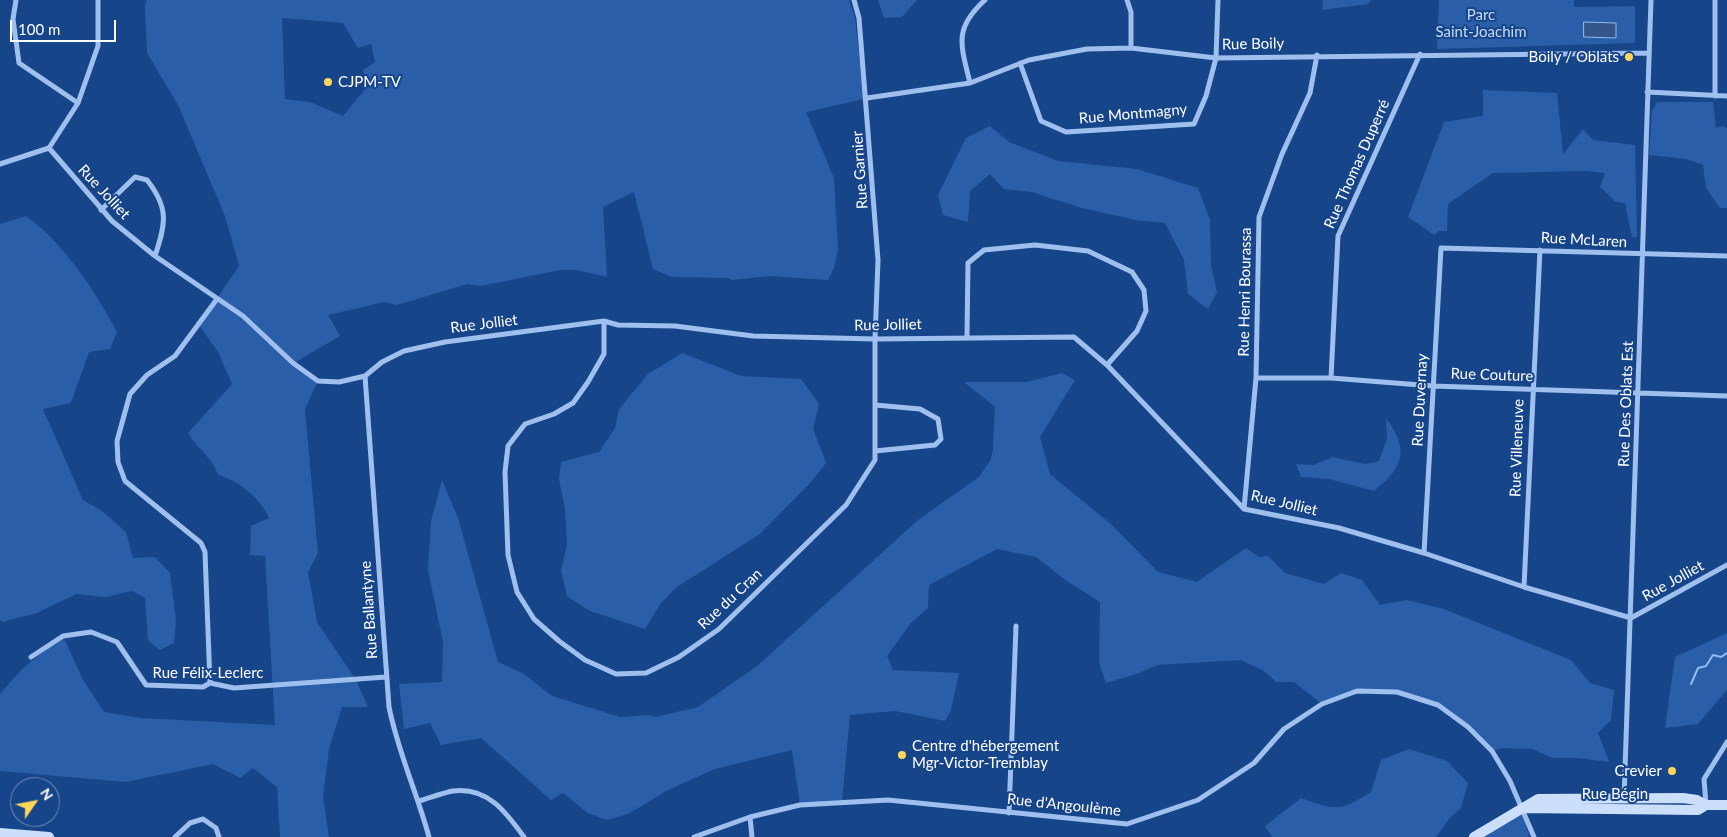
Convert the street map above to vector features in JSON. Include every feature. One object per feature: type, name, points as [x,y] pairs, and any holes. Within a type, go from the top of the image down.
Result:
[{"type":"street","points":[[16,0],[13,19],[19,63],[78,103]]},
{"type":"street","points":[[0,164],[49,148],[78,103],[98,46],[98,0]]},
{"type":"street","name":"Rue Garnier","points":[[854,0],[859,18],[867,98],[878,260],[874,339]]},
{"type":"street","points":[[970,83],[960,40],[969,14],[985,0]]},
{"type":"street","points":[[1127,0],[1131,12],[1131,48]]},
{"type":"street","points":[[1216,58],[1218,0]]},
{"type":"street","name":"Rue Des Oblats Est","points":[[1623,809],[1639,392],[1651,0]]},
{"type":"street","points":[[1715,0],[1715,96]]},
{"type":"street","name":"Rue Boily","points":[[867,98],[970,83],[1020,63],[1087,49],[1131,48],[1216,58],[1317,55],[1648,53]]},
{"type":"street","name":"Rue Thomas Duperré","points":[[1331,378],[1338,236],[1420,54]]},
{"type":"street","name":"Rue Henri Bourassa","points":[[1244,509],[1256,378],[1259,217],[1282,154],[1310,93],[1317,55]]},
{"type":"street","name":"Rue Montmagny","points":[[1020,63],[1041,121],[1066,132],[1194,124],[1206,96],[1216,58]]},
{"type":"street","points":[[1647,92],[1727,96]]},
{"type":"street","name":"Rue Jolliet","points":[[49,148],[112,221],[155,256],[243,316],[293,363],[318,381],[339,382],[365,376],[382,362],[404,352],[445,342],[604,322],[618,325],[675,326],[753,336],[874,339],[967,336],[1074,337],[1107,365],[1244,509],[1338,528],[1424,553],[1524,587],[1631,618],[1727,565]]},
{"type":"street","points":[[101,210],[135,177],[147,180],[160,197],[163,217],[162,234],[155,256]]},
{"type":"street","points":[[967,336],[968,263],[984,250],[1035,246],[1088,251],[1132,272],[1144,290],[1146,311],[1137,331],[1107,365]]},
{"type":"street","name":"Rue McLaren","points":[[1441,248],[1727,256]]},
{"type":"street","name":"Rue Duvernay","points":[[1424,553],[1441,248]]},
{"type":"street","name":"Rue Villeneuve","points":[[1524,587],[1540,250]]},
{"type":"street","points":[[210,684],[205,552],[202,542],[125,481],[118,462],[117,441],[130,394],[147,375],[176,356],[217,299]]},
{"type":"street","name":"Rue du Cran","points":[[604,322],[604,354],[588,382],[573,403],[554,414],[525,424],[508,446],[505,472],[508,555],[516,592],[534,619],[558,641],[585,660],[616,674],[646,673],[679,657],[720,629],[846,505],[875,460],[874,339]]},
{"type":"street","name":"Rue Ballantyne","points":[[365,376],[389,707],[395,735],[420,801],[429,837]]},
{"type":"street","name":"Rue Couture","points":[[1256,378],[1331,378],[1433,386],[1727,396]]},
{"type":"street","points":[[875,405],[920,410],[938,419],[941,439],[935,445],[875,451]]},
{"type":"street","points":[[1009,813],[1016,626]]},
{"type":"street","name":"Rue Félix-Leclerc","points":[[31,657],[64,636],[91,632],[117,642],[146,686],[203,687],[210,684],[234,688],[386,677]]},
{"type":"street","name":"Rue d'Angoulème","points":[[694,837],[750,817],[800,805],[888,800],[1009,813],[1071,816],[1127,824],[1198,800],[1254,763],[1284,729],[1322,704],[1356,691],[1397,692],[1438,706],[1468,727],[1492,752],[1510,781],[1534,837]]},
{"type":"street","points":[[1706,805],[1704,779],[1727,742]]},
{"type":"street","points":[[420,801],[453,791],[476,792],[506,810],[524,837]]},
{"type":"street","name":"Rue Bégin","points":[[1474,837],[1538,799],[1684,798],[1697,800],[1706,805],[1727,805]]},
{"type":"street","name":"Rue Bégin","points":[[1522,808],[1698,810],[1706,805]]},
{"type":"street","points":[[750,817],[752,837]]},
{"type":"street","points":[[175,837],[190,823],[204,819],[216,828],[219,837]]},
{"type":"street","points":[[0,833],[49,837]]},
{"type":"green space","points":[[147,0],[849,0],[855,18],[864,99],[806,112],[834,178],[838,250],[834,268],[828,280],[770,276],[732,280],[727,278],[672,277],[653,269],[634,192],[603,207],[607,277],[576,270],[560,270],[481,286],[467,284],[397,305],[384,302],[328,315],[340,336],[294,363],[318,381],[305,409],[318,553],[308,572],[317,622],[356,680],[368,707],[342,707],[329,749],[323,797],[329,837],[280,837],[277,787],[253,768],[240,778],[213,764],[126,782],[0,771],[0,694],[22,669],[63,636],[82,678],[104,712],[141,718],[275,725],[265,556],[250,555],[251,526],[269,518],[261,504],[248,491],[233,481],[218,475],[209,458],[188,433],[232,384],[218,352],[199,325],[239,266],[225,216],[178,105],[147,53],[145,5]],"holes":[[[282,18],[343,23],[358,48],[371,44],[375,62],[363,70],[367,87],[343,116],[310,102],[285,99]]]},
{"type":"green space","points":[[878,0],[917,0],[902,17],[884,18]]},
{"type":"green space","points":[[1323,0],[1371,0],[1368,4],[1322,10]]},
{"type":"green space","name":"Parc Saint-Joachim","points":[[1439,0],[1574,0],[1574,7],[1635,6],[1635,43],[1437,49]]},
{"type":"green space","points":[[1483,90],[1557,93],[1563,154],[1583,129],[1593,140],[1635,145],[1637,237],[1632,237],[1625,203],[1616,202],[1600,187],[1605,173],[1586,171],[1493,173],[1448,204],[1447,231],[1439,231],[1434,235],[1408,217],[1444,122],[1483,116]]},
{"type":"green space","points":[[1657,102],[1713,102],[1716,128],[1724,126],[1727,129],[1727,208],[1720,208],[1706,188],[1703,165],[1686,159],[1649,155],[1652,111]]},
{"type":"green space","points":[[990,126],[1009,142],[1058,161],[1137,169],[1198,188],[1210,220],[1211,266],[1217,292],[1208,309],[1188,294],[1184,260],[1165,223],[1135,220],[1082,208],[1031,192],[1004,189],[990,174],[970,191],[968,222],[943,215],[938,195],[966,138]]},
{"type":"green space","points":[[26,216],[53,240],[78,269],[117,332],[110,349],[89,352],[71,403],[43,409],[83,500],[102,511],[126,532],[133,558],[155,557],[170,573],[176,621],[174,643],[160,650],[148,641],[145,598],[132,591],[105,597],[76,594],[37,613],[3,622],[0,620],[0,224]]},
{"type":"green space","points":[[682,353],[741,376],[801,379],[819,404],[813,429],[826,463],[811,482],[760,534],[677,587],[661,603],[645,629],[590,611],[567,596],[561,571],[567,545],[565,509],[559,479],[561,462],[599,452],[615,428],[619,409],[648,374]]},
{"type":"green space","points":[[1062,373],[1075,380],[1040,437],[1050,474],[1112,525],[1158,572],[1197,582],[1246,548],[1259,557],[1268,556],[1285,573],[1324,584],[1341,573],[1362,580],[1380,605],[1406,600],[1444,609],[1571,660],[1590,683],[1614,690],[1611,720],[1598,733],[1609,762],[1578,758],[1553,758],[1532,749],[1501,748],[1492,751],[1448,714],[1432,704],[1398,692],[1379,690],[1358,691],[1344,694],[1322,704],[1294,682],[1276,682],[1264,671],[1241,660],[1157,665],[1137,674],[1106,683],[1099,663],[1100,602],[1068,582],[1036,557],[997,549],[929,585],[928,608],[911,623],[887,656],[893,670],[959,673],[951,710],[945,721],[895,711],[850,715],[842,802],[800,805],[792,750],[715,769],[668,790],[628,814],[607,820],[588,813],[563,793],[551,800],[481,738],[441,745],[430,723],[404,729],[399,684],[442,682],[443,642],[428,570],[431,521],[442,480],[458,518],[498,662],[524,674],[552,696],[620,717],[650,715],[655,717],[698,707],[756,667],[918,520],[979,477],[990,461],[993,450],[995,407],[964,382],[1027,382]]},
{"type":"green space","points":[[1386,418],[1394,429],[1398,440],[1400,458],[1397,466],[1384,483],[1374,491],[1329,479],[1301,477],[1296,464],[1313,465],[1333,457],[1365,464],[1379,461],[1387,439]]},
{"type":"green space","points":[[1727,633],[1727,690],[1698,724],[1665,728],[1675,657]]},
{"type":"green space","points":[[1409,749],[1447,761],[1468,783],[1461,808],[1449,819],[1436,837],[1272,837],[1265,826],[1301,798],[1330,807],[1344,806],[1352,803],[1371,792],[1381,760]]},
{"type":"green space","points":[[1522,808],[1529,837],[1476,837]]},
{"type":"shaded area","points":[[1584,22],[1616,23],[1616,38],[1584,37]]},
{"type":"waterway","points":[[1691,684],[1698,668],[1706,666],[1713,655],[1721,657],[1727,653]]},
{"type":"place","name":"Boily / Oblats","points":[[1629,57]]},
{"type":"place","name":"CJPM-TV","points":[[328,82]]},
{"type":"place","name":"Centre d'hébergement Mgr-Victor-Tremblay","points":[[902,755]]},
{"type":"place","name":"Crevier","points":[[1672,771]]}]
